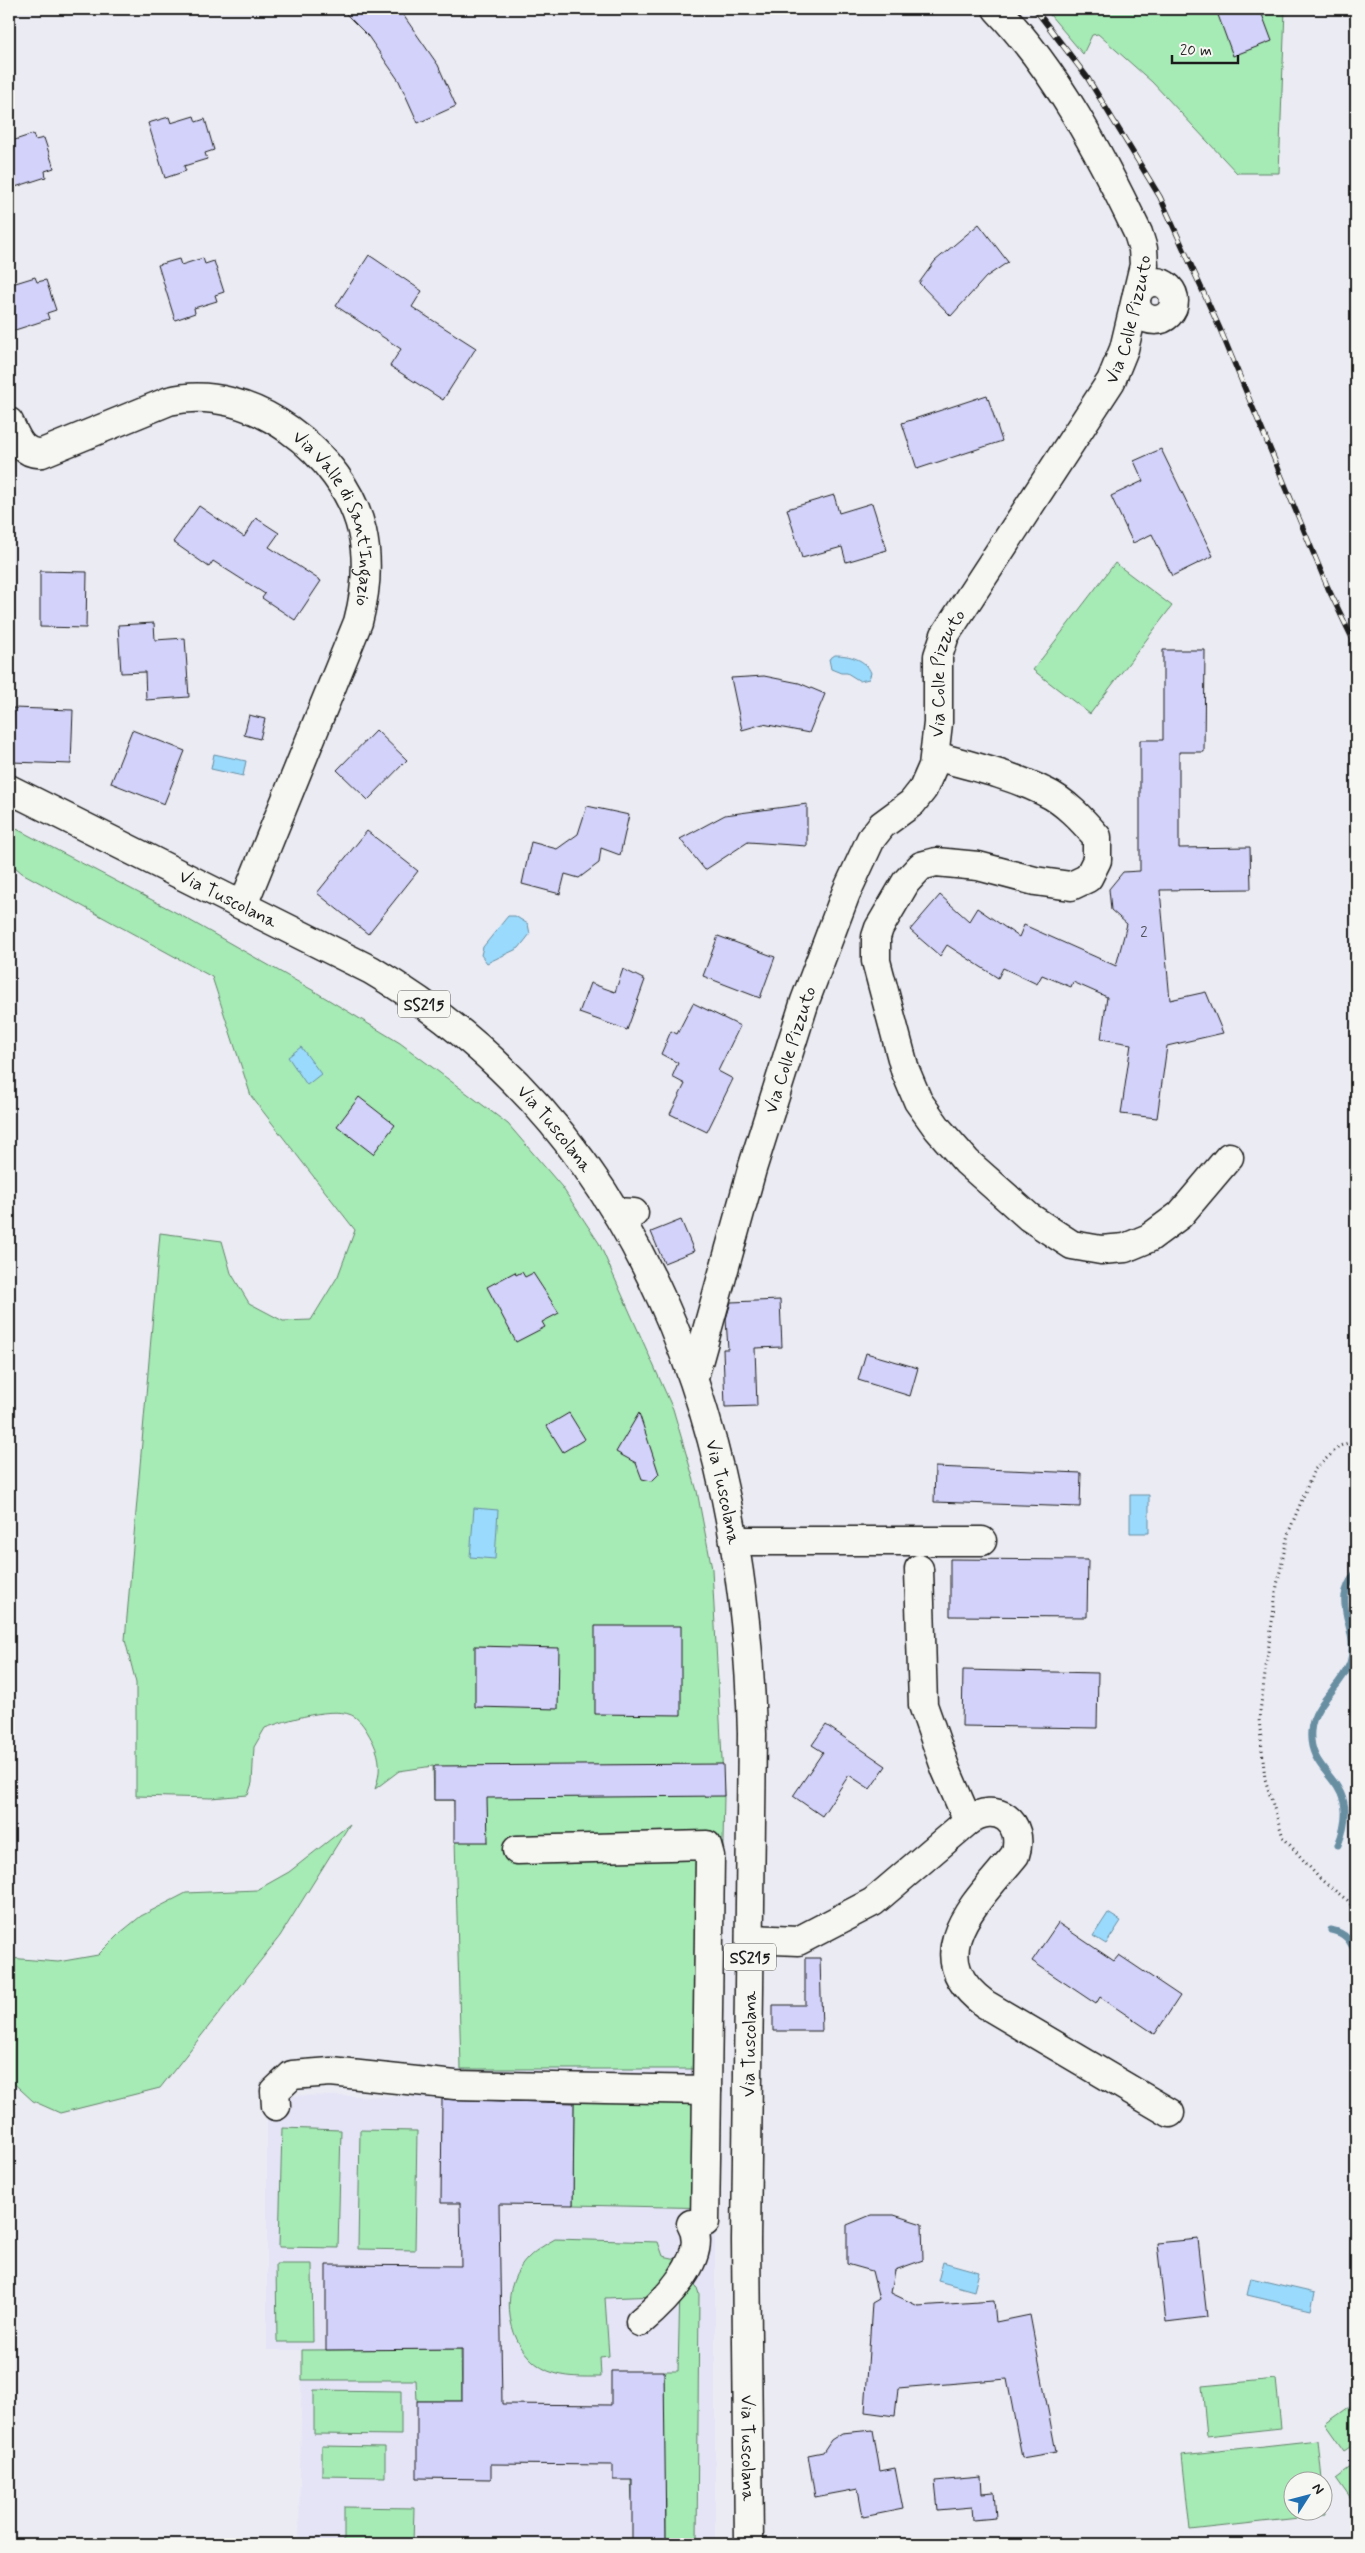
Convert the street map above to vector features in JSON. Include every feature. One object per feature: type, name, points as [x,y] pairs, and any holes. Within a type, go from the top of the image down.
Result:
[{"type":"street","name":"Via Colle Pizzuto","points":[[694,1377],[755,1160],[805,1001],[846,893],[871,839],[882,825],[918,796],[929,778],[936,756],[938,656],[945,635],[1111,381],[1121,360],[1144,265],[1143,249],[1121,197],[1083,128],[1022,36],[997,9]]},
{"type":"street","name":"Via Valle di Sant'Ingazio","points":[[9,422],[20,444],[21,456],[52,450],[169,401],[195,398],[228,402],[265,415],[303,440],[332,470],[355,510],[362,531],[367,565],[358,622],[243,905]]},
{"type":"street","points":[[936,756],[1000,775],[1046,792],[1080,819],[1097,837],[1097,860],[1088,878],[1071,886],[1035,881],[978,866],[936,862],[920,866],[906,882],[879,928],[876,937],[876,961],[905,1070],[918,1101],[938,1129],[967,1162],[1029,1217],[1072,1245],[1100,1250],[1125,1248],[1156,1232],[1180,1215],[1229,1157]]},
{"type":"street","name":"Via Tuscolana","points":[[9,789],[371,970],[457,1028],[484,1051],[529,1095],[625,1212],[676,1317],[716,1450],[735,1541],[746,1619],[751,1705],[750,1939],[758,1991],[757,2064],[746,2322],[749,2544]]},
{"type":"street","points":[[735,1541],[982,1541]]},
{"type":"street","points":[[919,1570],[923,1705],[946,1770],[968,1821]]},
{"type":"street","points":[[750,1939],[798,1941],[873,1902],[968,1821],[984,1812],[1002,1815],[1015,1828],[1017,1846],[1014,1855],[963,1921],[955,1939],[953,1958],[958,1976],[969,1992],[984,2004],[1170,2113]]},
{"type":"street","points":[[517,1850],[707,1846],[710,1856],[707,2090],[696,2251],[689,2266],[665,2299],[640,2322]]},
{"type":"street","points":[[276,2106],[275,2091],[292,2075],[331,2072],[455,2085],[707,2090]]},
{"type":"path","points":[[1356,1440],[1340,1446],[1314,1470],[1288,1534],[1277,1586],[1259,1719],[1265,1779],[1283,1837],[1320,1879],[1347,1900],[1356,1911]]},
{"type":"shaded area","points":[[724,1796],[715,2208],[715,2544],[299,2544],[302,2350],[267,2350],[267,2095],[442,2097],[443,2069],[461,2069],[454,1800],[434,1800]]},
{"type":"green space","points":[[1045,9],[1285,9],[1279,173],[1237,173],[1152,82],[1098,34],[1092,35],[1083,54]]},
{"type":"green space","points":[[1115,563],[1172,606],[1090,714],[1033,670]]},
{"type":"green space","points":[[9,825],[175,912],[314,991],[400,1043],[508,1124],[562,1187],[599,1243],[673,1409],[697,1491],[712,1569],[724,1796],[718,2069],[461,2069],[454,1800],[434,1800],[433,1766],[399,1771],[375,1789],[379,1771],[378,1754],[373,1742],[360,1722],[347,1713],[336,1712],[310,1715],[265,1728],[254,1747],[252,1783],[248,1795],[211,1798],[136,1796],[136,1683],[125,1640],[160,1233],[222,1241],[231,1273],[249,1303],[283,1321],[311,1320],[338,1276],[355,1230],[251,1096],[212,977],[22,873],[9,862]]},
{"type":"green space","points":[[350,1824],[280,1936],[160,2088],[60,2113],[33,2101],[9,2079],[9,1958],[58,1962],[98,1955],[120,1933],[141,1916],[186,1893],[257,1890],[289,1872]]},
{"type":"green space","points":[[574,2099],[718,2104],[715,2208],[573,2205]]},
{"type":"green space","points":[[282,2128],[341,2130],[338,2248],[279,2247]]},
{"type":"green space","points":[[360,2130],[417,2131],[415,2250],[358,2249]]},
{"type":"green space","points":[[555,2239],[658,2242],[663,2256],[677,2259],[676,2270],[656,2296],[605,2298],[609,2356],[600,2357],[601,2377],[568,2376],[548,2371],[535,2363],[525,2352],[517,2340],[512,2326],[509,2311],[513,2281],[520,2268],[531,2255]]},
{"type":"green space","points":[[276,2264],[312,2264],[313,2342],[277,2342]]},
{"type":"green space","points":[[693,2284],[699,2294],[697,2544],[666,2544],[666,2499],[632,2499],[631,2480],[664,2480],[664,2371],[678,2371],[680,2289]]},
{"type":"green space","points":[[461,2349],[462,2401],[417,2401],[416,2380],[302,2380],[302,2350]]},
{"type":"green space","points":[[1276,2379],[1281,2428],[1207,2436],[1202,2386]]},
{"type":"green space","points":[[314,2390],[401,2391],[401,2435],[314,2434]]},
{"type":"green space","points":[[1356,2402],[1356,2443],[1344,2451],[1325,2424]]},
{"type":"green space","points":[[1318,2440],[1321,2470],[1282,2470],[1282,2520],[1190,2530],[1182,2455]]},
{"type":"green space","points":[[322,2446],[385,2447],[385,2477],[322,2476]]},
{"type":"green space","points":[[1356,2463],[1356,2504],[1355,2505],[1336,2478]]},
{"type":"green space","points":[[344,2507],[414,2508],[413,2544],[344,2544]]},
{"type":"water","points":[[835,655],[851,657],[861,661],[869,668],[871,673],[869,679],[860,681],[847,673],[831,669],[829,659]]},
{"type":"water","points":[[214,754],[246,761],[243,776],[211,769]]},
{"type":"water","points":[[508,916],[515,916],[528,924],[530,934],[519,948],[487,963],[481,955],[483,947]]},
{"type":"water","points":[[301,1047],[321,1074],[307,1085],[288,1057]]},
{"type":"water","points":[[1130,1495],[1149,1495],[1149,1533],[1130,1533]]},
{"type":"water","points":[[474,1508],[498,1510],[495,1559],[470,1557]]},
{"type":"water","points":[[1108,1913],[1121,1921],[1106,1944],[1093,1936]]},
{"type":"water","points":[[943,2262],[979,2272],[974,2291],[938,2281]]},
{"type":"water","points":[[1251,2278],[1315,2293],[1311,2310],[1247,2295]]},
{"type":"building","points":[[341,9],[399,9],[438,65],[456,106],[418,123],[399,81],[368,36]]},
{"type":"building","points":[[1235,9],[1260,9],[1272,41],[1233,56],[1218,15]]},
{"type":"building","points":[[194,116],[196,122],[205,119],[214,150],[205,153],[207,159],[184,166],[186,171],[165,178],[148,123],[169,117],[171,123]]},
{"type":"building","points":[[33,134],[35,140],[44,138],[54,168],[45,171],[46,177],[9,189],[9,142]]},
{"type":"building","points":[[979,224],[1008,262],[986,277],[951,316],[919,283],[935,261]]},
{"type":"building","points":[[369,255],[422,291],[412,307],[476,348],[443,400],[390,366],[401,349],[336,306]]},
{"type":"building","points":[[203,258],[205,264],[214,261],[224,292],[215,295],[217,301],[194,308],[195,313],[175,320],[158,265],[179,259],[181,265]]},
{"type":"building","points":[[35,277],[37,282],[46,280],[56,310],[47,313],[49,319],[9,332],[9,285]]},
{"type":"building","points":[[987,395],[1002,441],[917,469],[902,423]]},
{"type":"building","points":[[1161,449],[1213,556],[1172,576],[1152,534],[1133,543],[1111,496],[1143,481],[1134,461]]},
{"type":"building","points":[[834,495],[839,513],[872,503],[887,550],[846,562],[842,547],[802,558],[787,509]]},
{"type":"building","points":[[199,506],[244,537],[256,518],[279,533],[269,547],[321,581],[295,620],[262,598],[265,594],[213,561],[209,567],[173,542]]},
{"type":"building","points":[[40,571],[87,572],[86,628],[40,627]]},
{"type":"building","points":[[154,623],[155,640],[185,638],[189,697],[146,700],[145,672],[121,673],[118,625]]},
{"type":"building","points":[[1163,650],[1205,650],[1204,752],[1179,752],[1179,848],[1250,847],[1251,889],[1160,890],[1170,1000],[1206,992],[1223,1033],[1167,1046],[1157,1118],[1121,1114],[1131,1044],[1101,1039],[1107,997],[1073,982],[1071,987],[1042,975],[1037,984],[1003,968],[998,978],[947,945],[940,956],[910,930],[940,895],[969,921],[977,908],[1019,937],[1024,925],[1116,966],[1127,924],[1111,910],[1109,889],[1123,872],[1140,871],[1140,740],[1163,740]]},
{"type":"building","points":[[764,676],[799,683],[825,694],[809,733],[763,724],[742,730],[731,678]]},
{"type":"building","points":[[13,708],[73,710],[71,764],[11,762]]},
{"type":"building","points":[[249,715],[265,719],[260,739],[244,735]]},
{"type":"building","points":[[132,730],[185,751],[164,804],[111,783]]},
{"type":"building","points":[[376,730],[407,760],[368,800],[337,770]]},
{"type":"building","points":[[807,804],[807,846],[748,842],[705,870],[680,839],[725,815]]},
{"type":"building","points":[[587,806],[629,815],[620,855],[601,848],[599,863],[579,878],[565,874],[560,894],[522,884],[531,842],[557,849],[578,834]]},
{"type":"building","points":[[367,831],[418,871],[368,934],[317,893]]},
{"type":"building","points":[[718,936],[775,957],[760,998],[703,976]]},
{"type":"building","points":[[623,969],[645,980],[627,1030],[579,1013],[590,983],[615,992]]},
{"type":"building","points":[[693,1003],[740,1026],[718,1071],[733,1079],[707,1132],[670,1114],[685,1084],[672,1077],[678,1063],[661,1054],[671,1031],[677,1034]]},
{"type":"building","points":[[359,1097],[395,1125],[373,1154],[337,1126]]},
{"type":"building","points":[[681,1220],[694,1251],[664,1263],[651,1232]]},
{"type":"building","points":[[515,1272],[516,1275],[522,1272],[525,1277],[533,1273],[559,1313],[542,1322],[545,1327],[516,1342],[487,1287]]},
{"type":"building","points":[[780,1300],[782,1347],[755,1348],[757,1406],[725,1407],[723,1349],[728,1349],[726,1319],[731,1302]]},
{"type":"building","points":[[866,1353],[918,1368],[910,1396],[858,1380]]},
{"type":"building","points":[[569,1413],[585,1439],[563,1452],[547,1426]]},
{"type":"building","points":[[639,1413],[659,1474],[652,1481],[642,1479],[636,1463],[616,1452]]},
{"type":"building","points":[[935,1467],[1081,1473],[1080,1507],[934,1502]]},
{"type":"building","points":[[950,1559],[1088,1560],[1087,1617],[950,1616]]},
{"type":"building","points":[[595,1626],[681,1626],[681,1715],[595,1714]]},
{"type":"building","points":[[475,1646],[559,1648],[558,1709],[475,1707]]},
{"type":"building","points":[[963,1670],[1098,1673],[1097,1728],[962,1726]]},
{"type":"building","points":[[826,1725],[886,1766],[870,1789],[849,1775],[822,1816],[793,1796],[823,1752],[812,1745]]},
{"type":"building","points":[[723,1764],[724,1796],[487,1798],[488,1842],[454,1842],[454,1800],[434,1800],[434,1766]]},
{"type":"building","points":[[1058,1923],[1114,1961],[1119,1955],[1180,1996],[1155,2034],[1100,1997],[1096,2004],[1032,1961]]},
{"type":"building","points":[[805,1958],[820,1958],[822,2031],[773,2031],[773,2005],[805,2005]]},
{"type":"building","points":[[442,2099],[574,2103],[573,2205],[499,2204],[502,2404],[611,2405],[611,2371],[664,2371],[666,2544],[632,2544],[632,2480],[613,2480],[613,2465],[491,2464],[491,2479],[417,2478],[417,2401],[462,2401],[462,2349],[326,2350],[326,2265],[461,2266],[460,2203],[441,2203]]},
{"type":"building","points":[[871,2215],[894,2215],[922,2224],[923,2260],[895,2270],[891,2293],[918,2306],[994,2301],[996,2322],[1030,2315],[1056,2452],[1022,2458],[1007,2379],[898,2388],[895,2416],[865,2412],[872,2303],[879,2299],[872,2271],[847,2264],[847,2225]]},
{"type":"building","points":[[1198,2239],[1207,2317],[1166,2322],[1157,2243]]},
{"type":"building","points":[[873,2430],[880,2471],[895,2468],[903,2509],[863,2517],[858,2489],[815,2497],[808,2455],[823,2452],[831,2440],[842,2433]]},
{"type":"building","points":[[981,2477],[982,2493],[994,2492],[996,2518],[973,2520],[972,2507],[938,2510],[935,2481]]},
{"type":"waterway","points":[[1338,1845],[1344,1823],[1345,1806],[1340,1792],[1317,1760],[1312,1747],[1311,1731],[1317,1712],[1346,1672],[1350,1663],[1352,1644],[1345,1596],[1356,1572]]},
{"type":"waterway","points":[[1331,1930],[1341,1933],[1347,1938],[1356,1955]]},
{"type":"railway","points":[[1035,9],[1087,77],[1160,197],[1220,329],[1328,588],[1356,646]]}]
